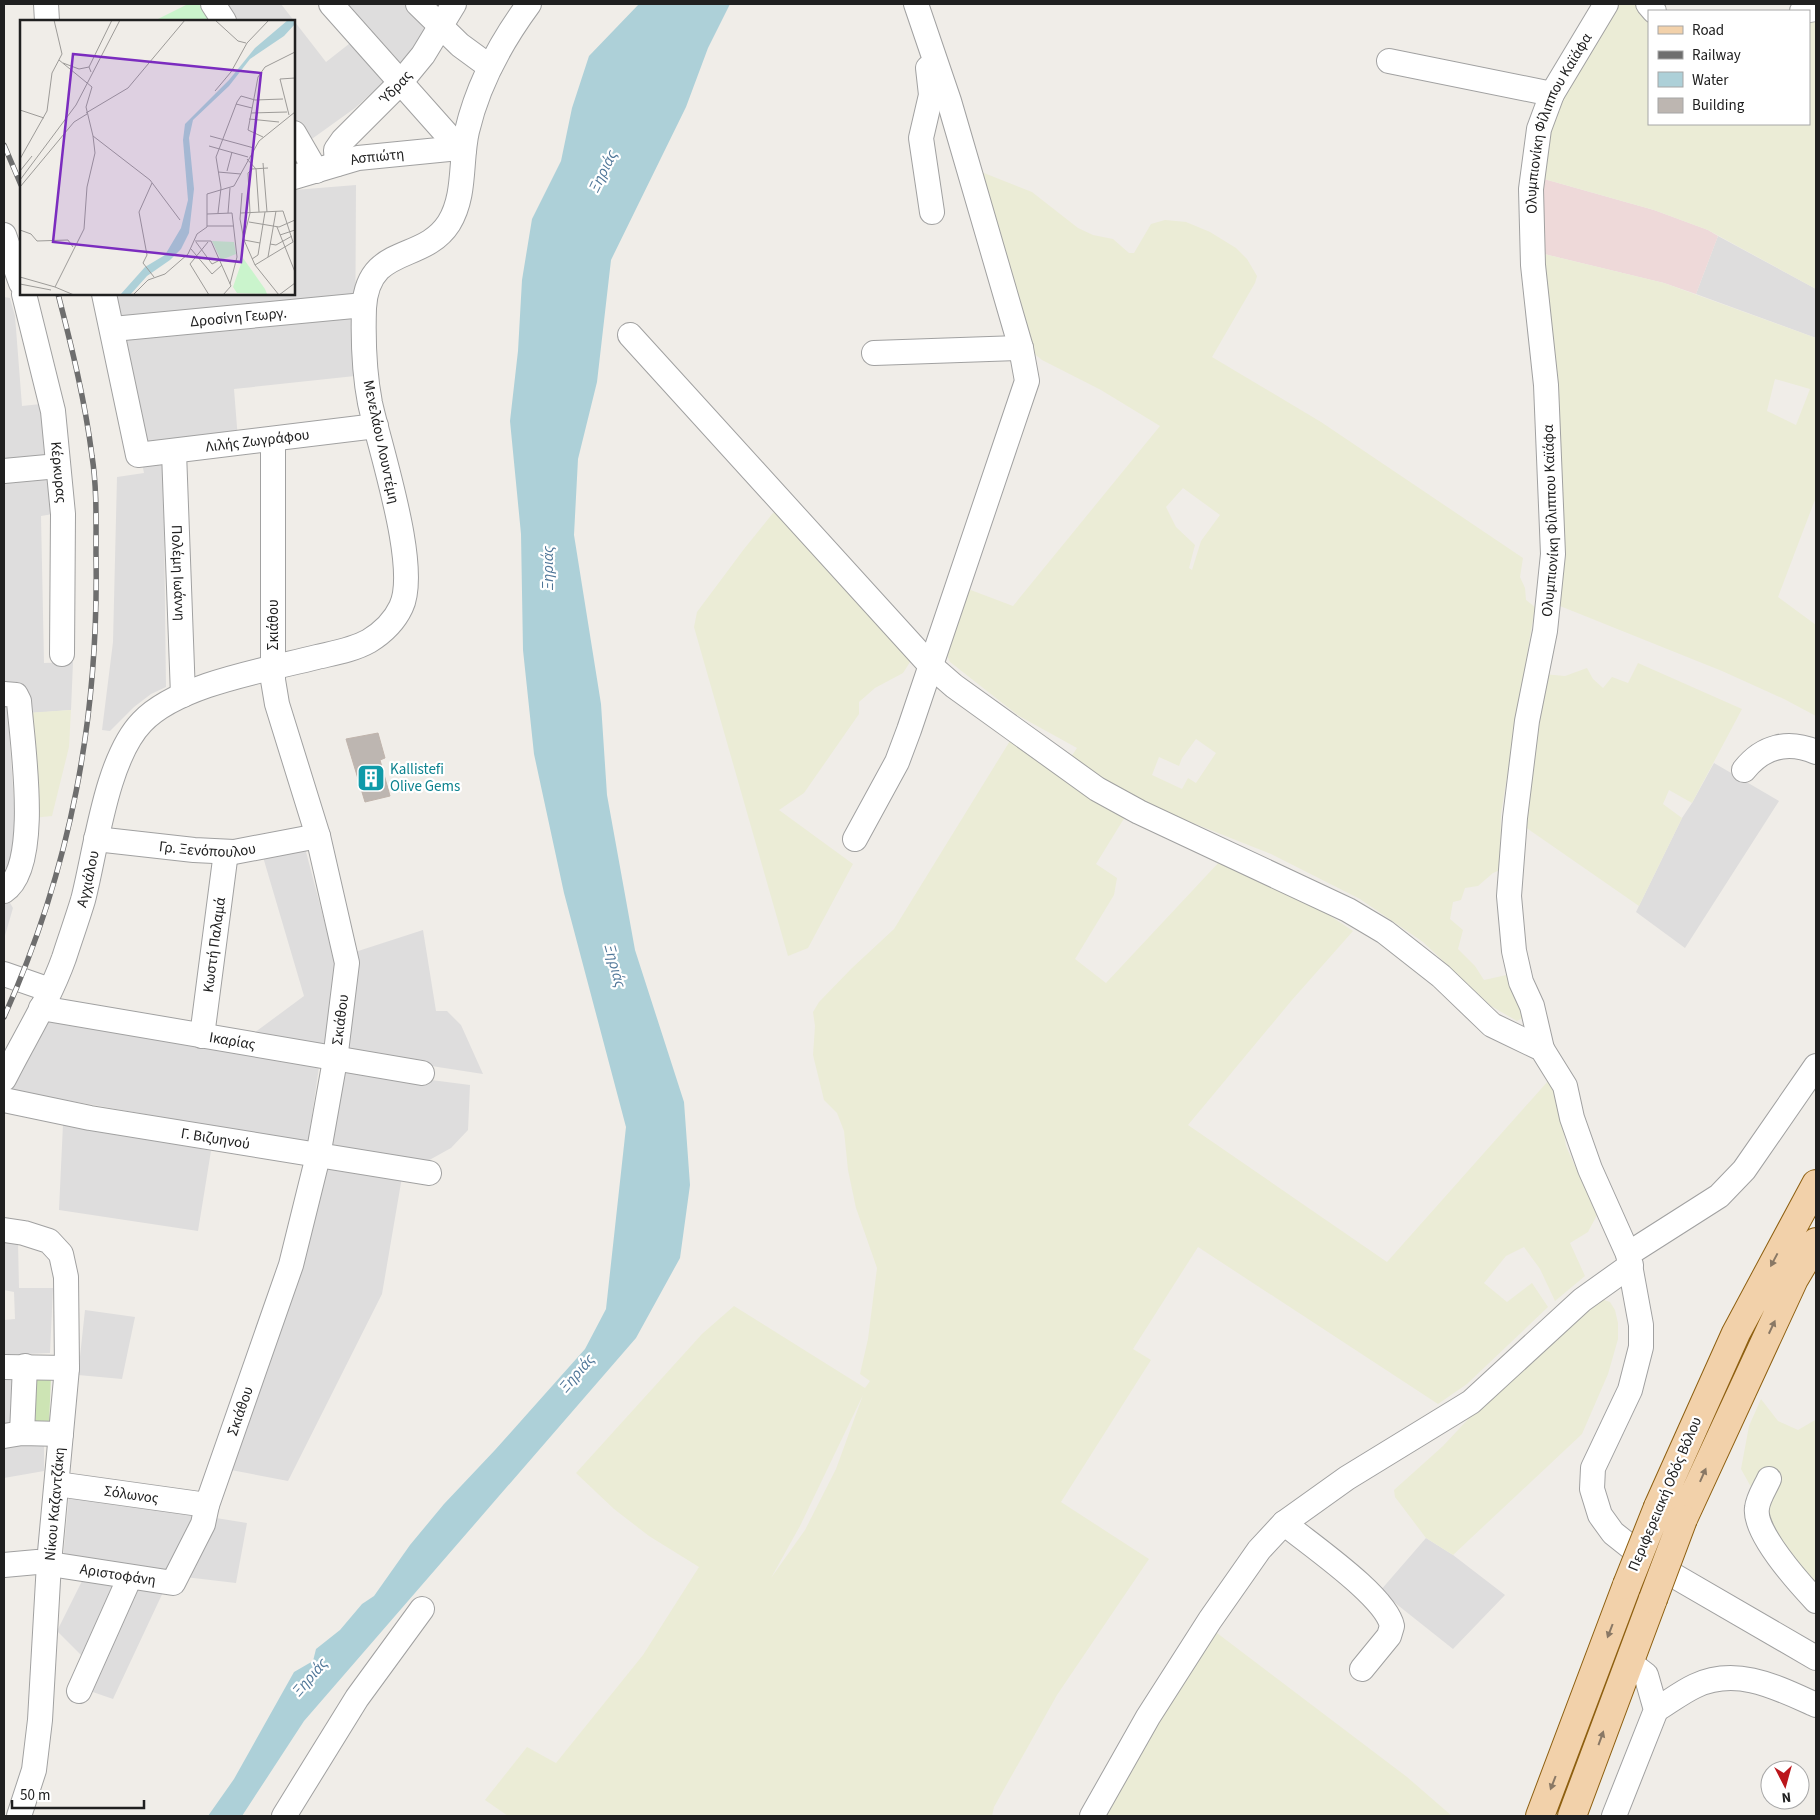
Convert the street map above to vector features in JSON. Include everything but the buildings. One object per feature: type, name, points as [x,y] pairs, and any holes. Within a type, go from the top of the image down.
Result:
[{"type":"main road","name":"Περιφερειακή Οδός Βόλου","points":[[1540,1816],[1658,1507],[1736,1333],[1816,1184]]},
{"type":"main road","name":"Περιφερειακή Οδός Βόλου","points":[[1572,1816],[1683,1519],[1794,1279],[1816,1242]]},
{"type":"street","points":[[46,4],[47,20]]},
{"type":"street","points":[[213,4],[223,20]]},
{"type":"street","points":[[331,4],[400,83],[462,149]]},
{"type":"street","points":[[418,4],[470,53],[490,67]]},
{"type":"street","name":"Ύδρας","points":[[307,158],[336,150],[342,140],[400,83],[423,55],[454,4]]},
{"type":"street","name":"Μενελάου Λουντέμη","points":[[183,695],[273,668],[360,645],[388,626],[402,606],[406,593],[406,563],[376,426],[365,365],[364,306],[368,285],[376,271],[438,235],[448,223],[459,198],[462,149],[474,106],[490,67],[508,34],[529,4]]},
{"type":"street","points":[[905,4],[928,69],[931,83],[931,95],[921,138],[932,212]]},
{"type":"street","points":[[855,839],[896,762],[931,666],[1026,387],[1026,374],[1021,348],[949,101],[916,4]]},
{"type":"street","name":"Ολυμπιονίκη Φίλιππου Καϊάφα","points":[[1542,1049],[1532,1006],[1521,982],[1514,951],[1509,896],[1515,818],[1527,721],[1545,631],[1553,554],[1546,385],[1536,300],[1531,220],[1534,152],[1539,129],[1552,94],[1606,4]]},
{"type":"street","points":[[1388,61],[1552,94]]},
{"type":"street","name":"Ασπιώτη","points":[[307,158],[462,149]]},
{"type":"street","points":[[4,238],[20,280]]},
{"type":"street","name":"Κέρκυρας","points":[[24,295],[53,411],[62,514],[62,654]]},
{"type":"street","points":[[104,295],[113,329]]},
{"type":"street","name":"Δροσίνη Γεωργ.","points":[[113,329],[364,306]]},
{"type":"street","name":"Λιλής Ζωγράφου","points":[[113,329],[137,452],[140,455],[376,426]]},
{"type":"street","points":[[630,334],[931,666],[954,686],[1097,789],[1139,812],[1348,910],[1385,932],[1434,970],[1492,1025],[1542,1049],[1565,1086],[1572,1118],[1590,1169],[1630,1259],[1642,1326],[1642,1347],[1630,1390],[1593,1468],[1592,1490],[1600,1515],[1613,1533],[1647,1560],[1816,1658]]},
{"type":"street","points":[[874,353],[1021,348]]},
{"type":"street","name":"Σκιάθου","points":[[173,1583],[203,1524],[207,1505],[291,1265],[318,1156],[335,1060],[348,963],[318,836],[278,704],[273,668],[273,440]]},
{"type":"street","name":"Πολέμη Ιωάννη","points":[[174,452],[183,695]]},
{"type":"street","points":[[4,471],[58,466]]},
{"type":"street","points":[[4,694],[13,694],[19,701],[28,831],[19,870],[14,880],[4,891]]},
{"type":"street","name":"Αγχιάλου","points":[[4,1079],[46,999],[82,901],[96,839],[123,747],[142,721],[183,695]]},
{"type":"street","points":[[1744,770],[1764,751],[1793,746],[1816,752]]},
{"type":"street","name":"Γρ. Ξενόπουλου","points":[[96,839],[226,852],[318,836]]},
{"type":"street","name":"Κωστή Παλαμά","points":[[202,1036],[226,852]]},
{"type":"street","name":"Ικαρίας","points":[[4,974],[46,999],[202,1036],[335,1060],[422,1073]]},
{"type":"street","points":[[1092,1816],[1148,1717],[1210,1620],[1259,1550],[1284,1523],[1347,1478],[1471,1402],[1582,1300],[1630,1259],[1719,1196],[1744,1170],[1816,1066]]},
{"type":"street","name":"Γ. Βιζυηνού","points":[[4,1100],[90,1118],[429,1173]]},
{"type":"street","name":"Νίκου Καζαντζάκη","points":[[4,1230],[43,1238],[53,1244],[63,1257],[66,1277],[67,1368],[49,1563],[37,1750],[30,1786],[19,1816]]},
{"type":"street","points":[[61,1434],[13,1435],[14,1366],[67,1368]]},
{"type":"street","points":[[1769,1479],[1757,1508],[1758,1520],[1765,1536],[1816,1601]]},
{"type":"street","name":"Σόλωνος","points":[[57,1484],[207,1505]]},
{"type":"street","points":[[1284,1523],[1370,1594],[1386,1610],[1392,1626],[1388,1636],[1362,1669]]},
{"type":"street","name":"Αριστοφάνη","points":[[4,1565],[32,1562],[49,1563],[173,1583]]},
{"type":"street","points":[[79,1691],[130,1577]]},
{"type":"street","points":[[284,1816],[357,1698],[422,1610]]},
{"type":"street","points":[[1629,1662],[1646,1675],[1656,1710]]},
{"type":"street","points":[[1614,1816],[1656,1710],[1696,1685],[1723,1678],[1748,1678],[1778,1688],[1816,1705]]},
{"type":"shaded area","points":[[224,4],[281,4],[293,20],[233,20]]},
{"type":"shaded area","points":[[340,4],[412,4],[433,24],[399,69]]},
{"type":"shaded area","points":[[295,22],[326,62],[354,40],[388,78],[355,108],[309,141],[295,119]]},
{"type":"shaded area","points":[[1537,177],[1654,210],[1708,230],[1718,236],[1696,294],[1664,283],[1540,253]]},
{"type":"shaded area","points":[[356,185],[355,376],[234,389],[238,440],[163,446],[166,687],[151,694],[134,707],[110,731],[102,730],[113,642],[117,477],[144,473],[108,295],[295,295],[295,190]]},
{"type":"shaded area","points":[[1718,236],[1816,289],[1816,338],[1696,294]]},
{"type":"shaded area","points":[[4,297],[10,298],[15,316],[22,406],[41,404],[53,514],[41,516],[44,663],[73,662],[71,710],[8,715],[16,833],[11,860],[4,871]]},
{"type":"shaded area","points":[[1714,763],[1779,801],[1685,948],[1636,912],[1682,818]]},
{"type":"shaded area","points":[[305,848],[338,973],[326,1049],[250,1036],[304,996],[263,857]]},
{"type":"shaded area","points":[[4,893],[13,908],[4,939]]},
{"type":"shaded area","points":[[423,930],[436,1011],[447,1011],[461,1025],[483,1074],[341,1052],[352,953]]},
{"type":"shaded area","points":[[46,1020],[319,1067],[308,1143],[9,1090]]},
{"type":"shaded area","points":[[338,1068],[470,1085],[468,1130],[451,1148],[424,1163],[325,1149]]},
{"type":"shaded area","points":[[63,1124],[211,1151],[198,1231],[59,1210]]},
{"type":"shaded area","points":[[321,1164],[402,1177],[382,1294],[288,1481],[231,1470]]},
{"type":"shaded area","points":[[4,1241],[18,1242],[19,1288],[53,1288],[50,1353],[4,1355],[4,1320],[15,1319],[14,1292],[4,1290]]},
{"type":"shaded area","points":[[85,1310],[135,1317],[122,1379],[78,1375]]},
{"type":"shaded area","points":[[4,1374],[13,1374],[14,1427],[4,1428]]},
{"type":"shaded area","points":[[44,1441],[44,1471],[4,1478],[4,1446]]},
{"type":"shaded area","points":[[69,1495],[199,1514],[171,1572],[63,1558]]},
{"type":"shaded area","points":[[216,1518],[247,1523],[236,1583],[185,1577]]},
{"type":"shaded area","points":[[1426,1538],[1453,1555],[1505,1595],[1453,1649],[1380,1591]]},
{"type":"shaded area","points":[[83,1579],[121,1583],[86,1660],[57,1631]]},
{"type":"shaded area","points":[[133,1584],[165,1588],[113,1699],[87,1690]]},
{"type":"green space","points":[[188,4],[199,4],[209,20],[156,20]]},
{"type":"green space","points":[[1614,4],[1643,4],[1648,10],[1648,125],[1810,125],[1810,13],[1816,12],[1816,289],[1708,230],[1654,210],[1537,177],[1544,131]]},
{"type":"green space","points":[[984,173],[1032,192],[1078,228],[1093,235],[1113,239],[1129,253],[1134,253],[1151,224],[1165,220],[1186,222],[1210,232],[1236,248],[1247,259],[1257,276],[1255,283],[1212,357],[1321,422],[1523,558],[1520,577],[1525,588],[1526,600],[1535,607],[1501,814],[1500,870],[1493,873],[1478,886],[1465,888],[1461,900],[1453,902],[1450,919],[1463,930],[1458,949],[1475,966],[1484,980],[1511,974],[1528,1015],[1517,1021],[1491,1006],[1423,942],[1360,899],[1271,854],[1150,806],[1127,793],[1071,757],[1077,748],[1019,716],[950,662],[945,651],[968,589],[1013,606],[1160,426],[1101,390],[1042,360],[1032,352],[979,174]],"holes":[[[1183,488],[1220,515],[1201,541],[1192,570],[1189,568],[1195,545],[1176,527],[1166,507]],[[1196,739],[1216,753],[1196,783],[1188,778],[1182,789],[1152,775],[1159,757],[1179,766],[1182,758]]]},
{"type":"green space","points":[[1540,253],[1664,283],[1816,338],[1816,497],[1778,597],[1816,625],[1816,716],[1784,699],[1722,671],[1555,604]],"holes":[[[1775,379],[1810,389],[1796,425],[1767,411]]]},
{"type":"green space","points":[[783,511],[912,659],[903,673],[875,688],[859,702],[859,714],[804,793],[779,810],[853,864],[808,948],[788,956],[694,627],[697,612],[744,549],[773,513]]},
{"type":"green space","points":[[1638,663],[1742,709],[1692,803],[1669,790],[1663,804],[1682,818],[1639,906],[1518,822],[1543,674],[1565,676],[1587,668],[1593,679],[1603,688],[1612,677],[1628,683]]},
{"type":"green space","points":[[71,710],[69,747],[52,816],[32,818],[25,713]]},
{"type":"green space","points":[[1013,736],[1128,812],[1096,864],[1117,878],[1114,895],[1075,959],[1106,983],[1221,860],[1305,899],[1353,931],[1292,1000],[1188,1125],[1387,1262],[1549,1080],[1558,1097],[1566,1146],[1597,1215],[1588,1232],[1570,1243],[1585,1276],[1555,1301],[1540,1269],[1524,1247],[1506,1256],[1484,1283],[1507,1302],[1532,1283],[1548,1307],[1467,1384],[1438,1404],[1198,1247],[1133,1349],[1151,1360],[1061,1502],[1149,1559],[1057,1695],[994,1807],[992,1816],[508,1816],[485,1800],[527,1747],[556,1763],[643,1655],[699,1567],[649,1536],[614,1509],[576,1473],[702,1334],[734,1306],[865,1388],[870,1381],[860,1374],[868,1339],[877,1268],[856,1208],[848,1170],[844,1131],[837,1113],[824,1100],[813,1055],[815,1026],[813,1012],[819,1002],[852,968],[894,929]],"holes":[[[863,1395],[836,1469],[805,1530],[771,1578],[800,1526]]]},
{"type":"green space","points":[[1601,1299],[1610,1302],[1615,1310],[1618,1323],[1618,1339],[1608,1374],[1582,1434],[1453,1555],[1426,1538],[1395,1497],[1394,1490],[1443,1446],[1542,1340]]},
{"type":"green space","points":[[36,1376],[51,1376],[49,1425],[35,1426]]},
{"type":"green space","points":[[1761,1399],[1778,1421],[1798,1430],[1816,1421],[1816,1585],[1786,1550],[1741,1469],[1749,1426]]},
{"type":"green space","points":[[1213,1630],[1407,1777],[1452,1816],[1101,1816]]},
{"type":"water","name":"Ξηριάς","points":[[639,4],[730,4],[708,48],[686,107],[611,260],[597,382],[578,459],[574,535],[601,704],[607,795],[635,950],[684,1102],[690,1185],[680,1258],[636,1338],[304,1721],[242,1816],[208,1816],[234,1779],[294,1672],[313,1661],[316,1649],[340,1630],[362,1604],[374,1596],[410,1545],[444,1504],[585,1349],[606,1309],[626,1127],[564,893],[534,754],[523,650],[521,534],[510,421],[518,351],[522,280],[532,219],[561,161],[572,108],[589,56]]},
{"type":"railway","points":[[4,145],[20,183]]},
{"type":"railway","points":[[4,1017],[47,905],[63,848],[76,791],[86,733],[92,674],[96,615],[94,468],[82,395],[58,295]]},
{"type":"place","name":"Kallistefi Olive Gems","points":[[371,778]]}]
